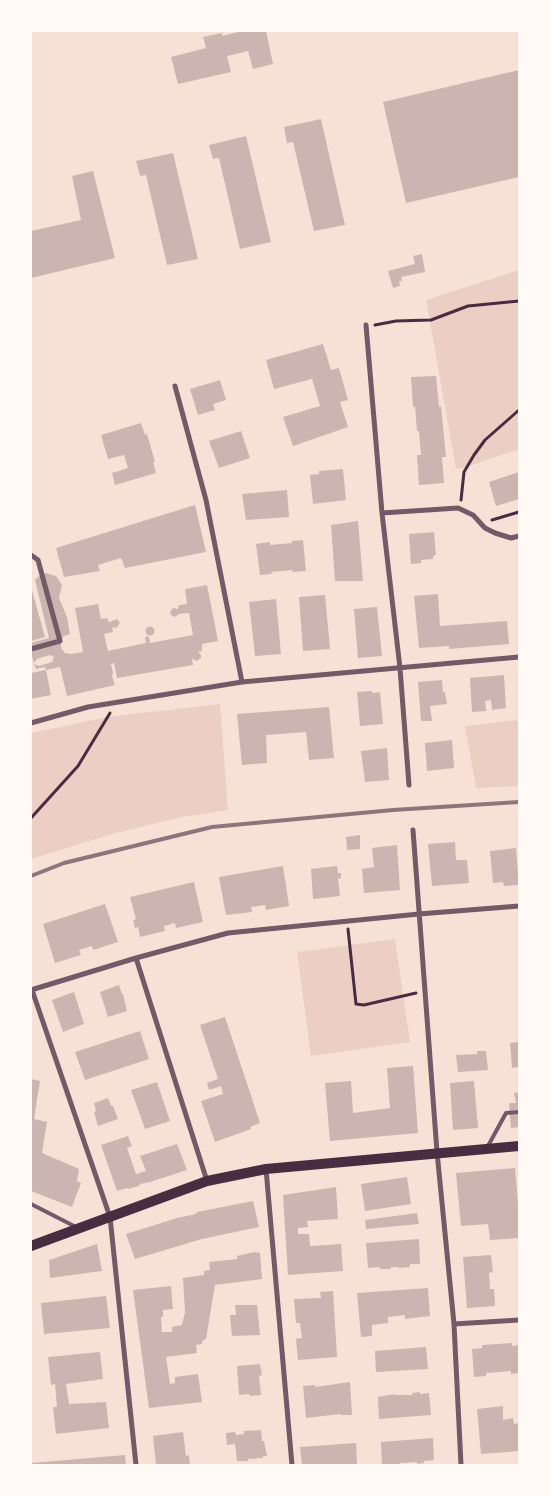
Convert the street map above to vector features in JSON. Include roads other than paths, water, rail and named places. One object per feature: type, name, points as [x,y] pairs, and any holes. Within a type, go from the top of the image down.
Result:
[{"type":"main road","points":[[31,1246],[206,1181],[266,1170],[438,1152],[519,1146]]},
{"type":"street","points":[[366,326],[382,513],[400,668],[409,785]]},
{"type":"street","points":[[175,386],[206,500],[242,682]]},
{"type":"street","points":[[382,513],[458,508],[473,515],[485,528],[495,534],[510,538],[519,536]]},
{"type":"street","points":[[31,555],[38,560],[60,641],[31,649]]},
{"type":"street","points":[[31,723],[88,707],[242,682],[519,657]]},
{"type":"street","points":[[413,830],[438,1152],[454,1324],[461,1465]]},
{"type":"street","points":[[136,1465],[110,1217],[32,990],[136,958],[228,934],[419,914],[519,906]]},
{"type":"street","points":[[136,958],[206,1181]]},
{"type":"street","points":[[266,1170],[292,1465]]},
{"type":"street","points":[[454,1324],[519,1320]]},
{"type":"lane","points":[[487,1148],[506,1113],[519,1112]]},
{"type":"lane","points":[[31,1204],[77,1228]]},
{"type":"railway","points":[[31,876],[64,863],[212,827],[393,810],[519,802]]}]
